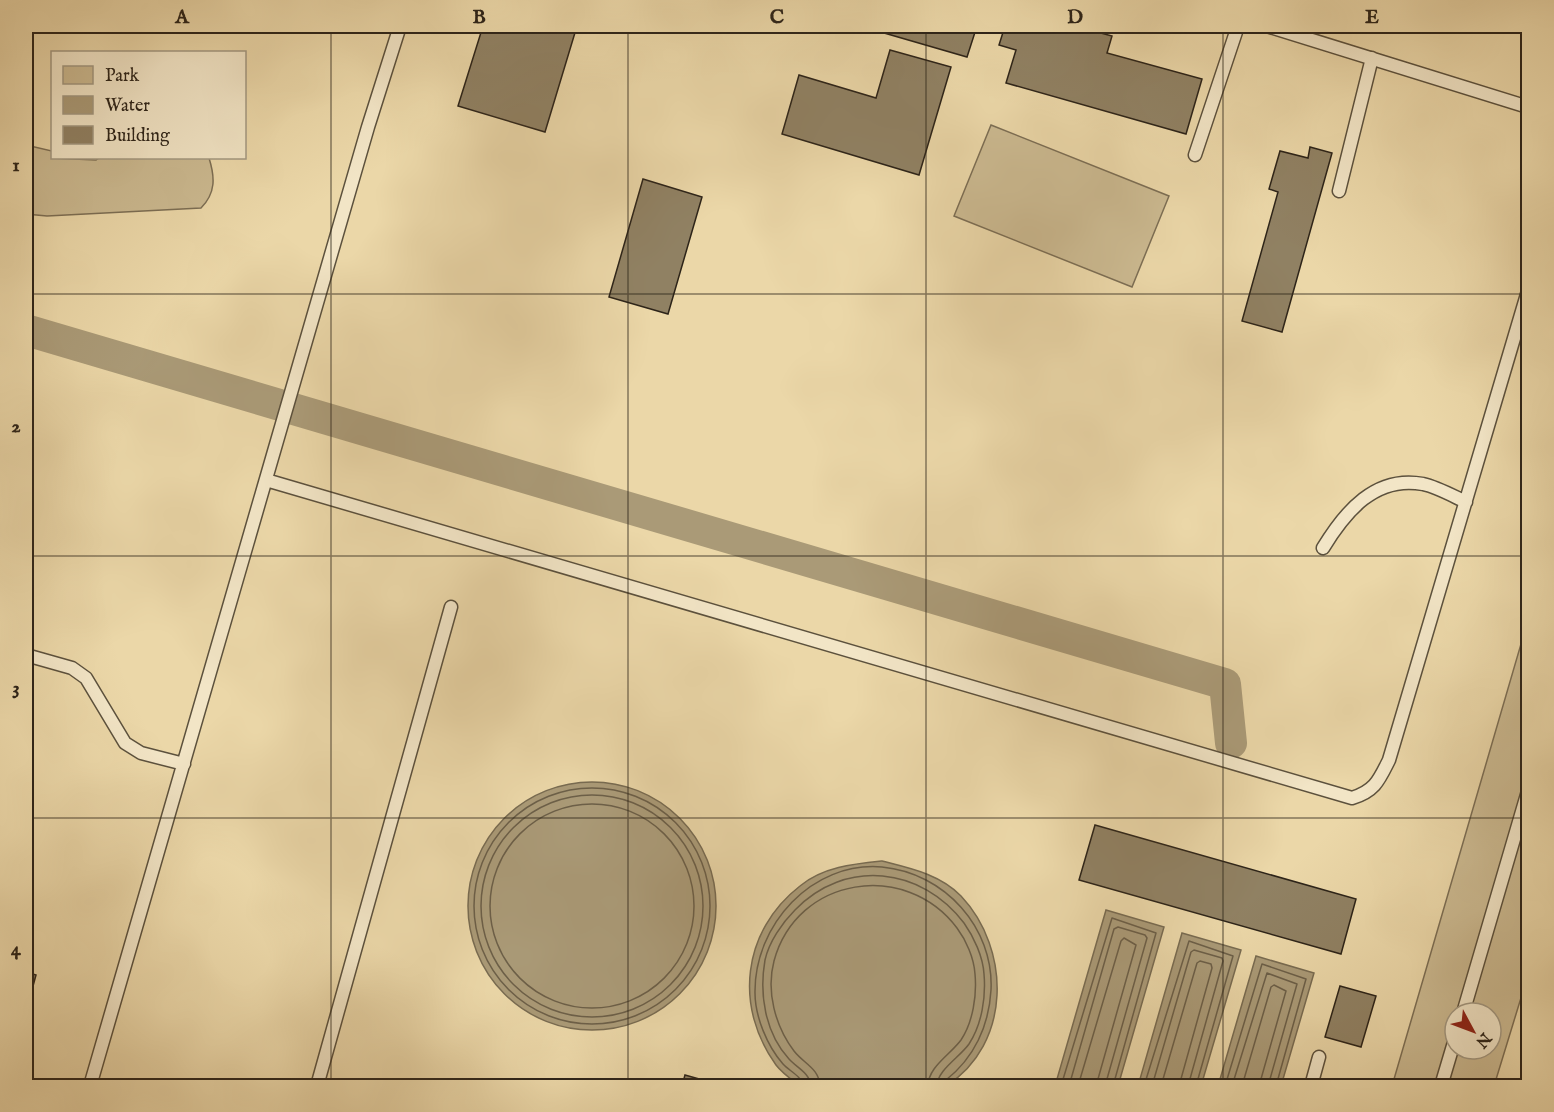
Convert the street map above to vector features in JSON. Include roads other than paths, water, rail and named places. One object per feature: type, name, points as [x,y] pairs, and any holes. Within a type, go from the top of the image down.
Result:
[{"type":"lane","points":[[90,1086],[300,361],[400,26]]},
{"type":"lane","points":[[1195,155],[1238,26]]},
{"type":"lane","points":[[1267,26],[1528,107]]},
{"type":"lane","points":[[1339,190],[1372,58]]},
{"type":"lane","points":[[267,480],[1352,798],[1367,793],[1372,788],[1389,760],[1528,291]]},
{"type":"lane","points":[[1323,548],[1341,519],[1367,494],[1397,484],[1423,484],[1467,502]]},
{"type":"lane","points":[[317,1086],[451,607]]},
{"type":"lane","points":[[26,655],[72,668],[86,678],[125,743],[141,753],[184,764]]},
{"type":"lane","points":[[1467,1001],[1528,791]]},
{"type":"lane","points":[[1311,1086],[1319,1057]]},
{"type":"lane","points":[[1441,1086],[1448,1061]]},
{"type":"water","points":[[580,782],[604,782],[628,787],[651,796],[680,818],[702,847],[707,858],[714,882],[716,906],[714,930],[707,954],[702,965],[680,994],[651,1016],[640,1021],[604,1030],[580,1030],[556,1025],[533,1016],[513,1002],[496,985],[482,965],[473,942],[468,918],[468,894],[473,870],[482,847],[496,827],[513,810],[533,796],[556,787]]},
{"type":"water","points":[[882,861],[924,873],[944,882],[961,896],[977,918],[989,942],[996,968],[997,995],[993,1021],[983,1046],[968,1068],[946,1086],[800,1086],[776,1065],[763,1043],[754,1019],[750,995],[750,971],[756,947],[766,925],[781,904],[800,886],[818,874],[839,867]]},
{"type":"water","points":[[1106,910],[1164,927],[1118,1086],[1055,1086]]},
{"type":"water","points":[[1182,933],[1241,950],[1201,1086],[1138,1086]]},
{"type":"water","points":[[1256,956],[1314,973],[1281,1086],[1218,1086]]},
{"type":"waterway","points":[[26,330],[1225,684],[1231,743]]}]
